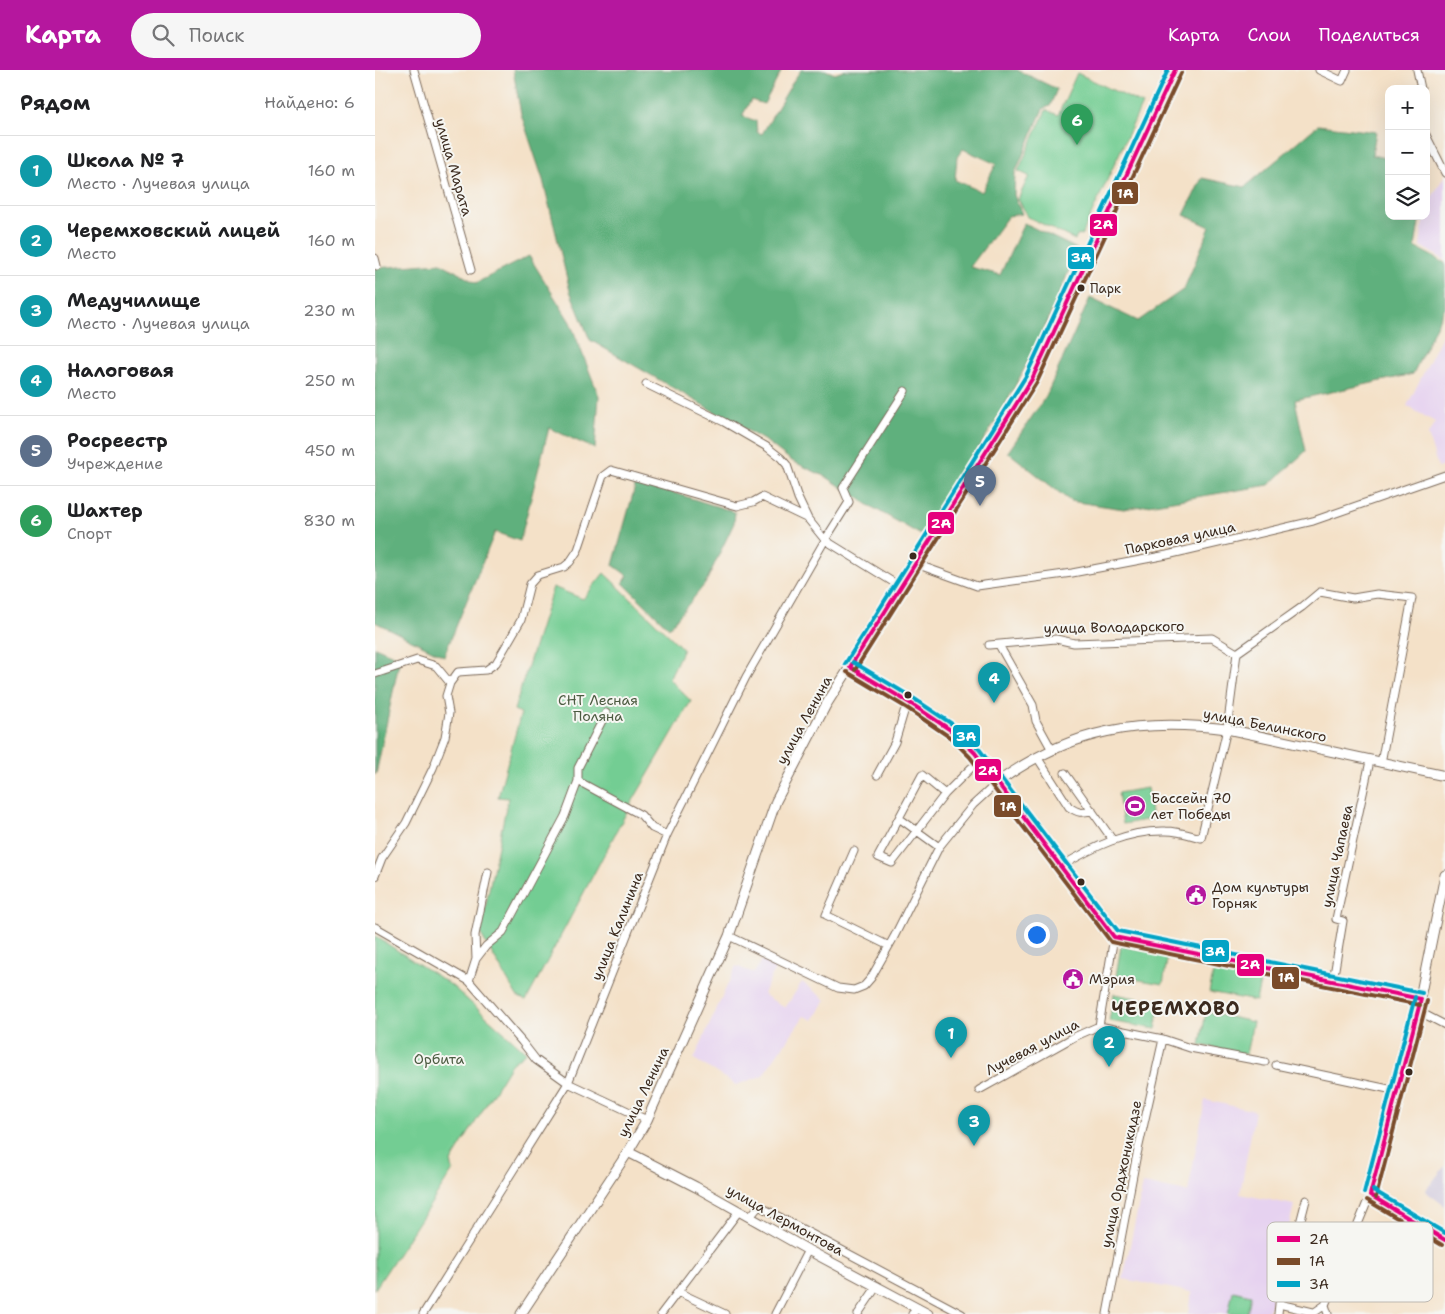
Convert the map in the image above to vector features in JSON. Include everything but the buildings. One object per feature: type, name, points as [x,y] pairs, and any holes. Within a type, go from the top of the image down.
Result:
[{"type":"main road","name":"улица Ленина","points":[[521,1314],[647,1120],[729,936],[776,800],[823,712],[850,667],[1032,379],[1175,70]]},
{"type":"main road","points":[[850,667],[911,703],[955,733],[975,753],[998,782]]},
{"type":"main road","name":"улица Белинского","points":[[998,782],[1022,764],[1069,742],[1105,731],[1129,727],[1193,725],[1227,729],[1445,776]]},
{"type":"main road","points":[[1415,1222],[1370,1195],[1421,999],[1445,875]]},
{"type":"main road","name":"улица Лермонтова","points":[[628,1152],[877,1286],[915,1311],[928,1314]]},
{"type":"main road","points":[[1433,1233],[1445,1240]]},
{"type":"street","name":"улица Марата","points":[[414,70],[471,270]]},
{"type":"street","points":[[1319,70],[1342,81],[1347,70]]},
{"type":"street","points":[[1417,70],[1420,85]]},
{"type":"street","points":[[1430,143],[1445,173]]},
{"type":"street","points":[[646,384],[724,422],[767,447],[781,458],[787,465],[798,498],[808,519],[825,540],[901,587]]},
{"type":"street","name":"улица Калинина","points":[[423,1314],[568,1083],[667,835],[746,677],[849,502],[843,488],[905,391]]},
{"type":"street","points":[[375,876],[382,858],[406,823],[433,768],[445,737],[449,713],[446,696],[450,683],[459,672],[486,670],[496,663],[521,620],[531,584],[538,575],[564,567],[578,550],[603,476],[607,472],[611,470],[737,506],[753,502],[762,496],[808,519]]},
{"type":"street","name":"Парковая улица","points":[[916,564],[977,586],[1072,573],[1167,555],[1313,522],[1445,475]]},
{"type":"street","points":[[1060,867],[1086,851],[1112,839],[1145,832],[1168,831],[1201,838],[1227,729],[1237,653],[1320,592],[1353,598],[1377,594],[1412,598],[1381,763]]},
{"type":"street","name":"улица Володарского","points":[[989,645],[1056,639],[1074,643],[1211,638],[1237,653]]},
{"type":"street","points":[[999,645],[1033,705],[1036,721],[1052,750]]},
{"type":"street","points":[[375,674],[417,660],[436,666],[450,683]]},
{"type":"street","points":[[877,774],[895,742],[904,712],[911,703]]},
{"type":"street","points":[[469,981],[476,959],[486,946],[503,932],[565,816],[578,780],[577,768],[606,713]]},
{"type":"street","points":[[1037,757],[1069,807],[1084,814],[1092,810]]},
{"type":"street","name":"улица Чапаева","points":[[1333,981],[1343,921],[1336,919],[1370,761]]},
{"type":"street","points":[[945,794],[922,775],[878,857],[892,863],[945,794],[971,768]]},
{"type":"street","points":[[1065,773],[1112,839]]},
{"type":"street","points":[[578,780],[641,815],[652,828],[667,835]]},
{"type":"street","points":[[998,782],[1060,867],[1115,937],[1421,999]]},
{"type":"street","name":"улица Белинского","points":[[729,936],[838,988],[854,990],[864,986],[871,978],[889,946],[939,847],[973,805],[998,782]]},
{"type":"street","points":[[899,818],[939,847]]},
{"type":"street","points":[[854,851],[827,915],[889,946]]},
{"type":"street","points":[[476,959],[475,935],[488,872]]},
{"type":"street","points":[[375,927],[469,981],[522,1042],[535,1060],[568,1083],[647,1120]]},
{"type":"street","points":[[1115,937],[1099,1026],[1163,1039],[1190,1048],[1265,1062]]},
{"type":"street","points":[[1418,1011],[1445,1026]]},
{"type":"street","name":"Лучевая улица","points":[[979,1090],[1074,1037],[1099,1026]]},
{"type":"street","name":"улица Орджоникидзе","points":[[1107,1314],[1136,1158],[1163,1039]]},
{"type":"street","points":[[1276,1065],[1397,1091]]},
{"type":"street","points":[[1359,1222],[1370,1195]]},
{"type":"street","points":[[1300,1222],[1306,1200]]},
{"type":"street","points":[[750,1217],[759,1206],[962,1314]]},
{"type":"street","points":[[661,1314],[739,1211]]},
{"type":"street","points":[[775,1314],[808,1250]]},
{"type":"street","points":[[857,1314],[877,1286]]},
{"type":"street","points":[[678,1292],[725,1314]]},
{"type":"street","points":[[1326,1302],[1327,1314]]},
{"type":"street","points":[[1278,1314],[1279,1304],[1312,1313],[1325,1305]]},
{"type":"shaded area","points":[[1445,175],[1445,260],[1420,246],[1423,220],[1430,220],[1430,200]]},
{"type":"shaded area","points":[[1445,330],[1445,465],[1438,468],[1428,435],[1435,422],[1407,406]]},
{"type":"shaded area","points":[[762,960],[776,967],[763,994],[785,1008],[802,982],[826,1000],[813,1020],[804,1016],[762,1076],[736,1085],[694,1059],[736,966],[754,973]]},
{"type":"shaded area","points":[[1205,1100],[1255,1111],[1240,1194],[1294,1205],[1290,1222],[1267,1222],[1267,1302],[1271,1302],[1268,1314],[1188,1314],[1191,1292],[1123,1279],[1143,1184],[1188,1192]]},
{"type":"shaded area","points":[[1445,1166],[1445,1206],[1425,1191]]},
{"type":"green space","points":[[513,70],[782,70],[764,104],[751,100],[742,116],[756,121],[757,132],[762,134],[801,70],[825,70],[835,74],[846,70],[1017,70],[1057,89],[1050,106],[1043,109],[1015,173],[1014,195],[1022,214],[1008,216],[970,267],[1000,275],[1024,223],[1077,249],[1052,311],[1013,391],[983,442],[921,535],[870,506],[828,478],[792,461],[767,442],[590,340],[570,291],[543,180],[521,114]],"holes":[[[963,149],[996,164],[982,192],[955,180],[957,157]]]},
{"type":"green space","points":[[1077,73],[1142,104],[1082,235],[1077,236],[1075,240],[1028,217],[1018,199],[1029,176],[1018,171],[1046,110],[1058,115]]},
{"type":"green space","points":[[1318,125],[1376,132],[1372,155],[1385,158],[1385,220],[1419,220],[1415,247],[1445,263],[1445,307],[1413,374],[1295,400],[1306,451],[1269,485],[1124,509],[1070,501],[1008,452],[1046,396],[1090,298],[1138,321],[1184,289],[1210,227],[1184,215],[1202,178],[1245,187]]},
{"type":"green space","points":[[529,256],[570,322],[599,396],[595,449],[549,428],[520,541],[495,532],[444,656],[375,622],[375,268],[441,263],[476,283]]},
{"type":"green space","points":[[636,483],[652,486],[735,512],[734,523],[705,584],[669,628],[623,583],[628,576],[613,565]]},
{"type":"green space","name":"СНТ Лесная Поляна","points":[[604,573],[683,649],[669,679],[691,701],[631,804],[526,1001],[517,996],[480,933],[508,798],[498,797],[521,713],[514,710],[553,587],[583,599]]},
{"type":"green space","points":[[375,647],[400,658],[376,774],[375,774]]},
{"type":"green space","name":"Бассейн 70 лет Победы","points":[[1147,788],[1152,819],[1123,824],[1118,793]]},
{"type":"green space","name":"Орбита","points":[[375,936],[451,985],[526,1052],[511,1064],[451,1162],[453,1170],[375,1289]]},
{"type":"green space","points":[[1121,946],[1168,954],[1163,984],[1116,976]]},
{"type":"green space","points":[[1215,965],[1262,974],[1256,1001],[1209,992]]},
{"type":"green space","points":[[1114,994],[1160,1002],[1156,1029],[1109,1021]]},
{"type":"green space","points":[[1206,1012],[1253,1022],[1246,1054],[1200,1045]]},
{"type":"green space","points":[[1233,1291],[1251,1295],[1247,1314],[1228,1314]]},
{"type":"transit line","name":"3А","points":[[845,664],[1026,376],[1168,70]]},
{"type":"transit line","name":"2А","points":[[850,667],[1032,379],[1175,70]]},
{"type":"transit line","name":"1А","points":[[855,670],[1037,382],[1181,73]]},
{"type":"transit line","name":"3А","points":[[853,662],[958,728],[979,749],[1118,931],[1422,993]]},
{"type":"transit line","name":"2А","points":[[850,667],[955,733],[975,753],[1114,937],[1421,999]]},
{"type":"transit line","name":"1А","points":[[847,672],[907,708],[951,738],[970,757],[1111,942],[1420,1005]]},
{"type":"transit line","name":"3А","points":[[1364,1193],[1415,997]]},
{"type":"transit line","name":"2А","points":[[1370,1195],[1421,999]]},
{"type":"transit line","name":"1А","points":[[1376,1197],[1427,1001]]},
{"type":"transit line","name":"3А","points":[[1373,1190],[1427,1222]]},
{"type":"transit line","name":"2А","points":[[1370,1195],[1415,1222]]},
{"type":"transit line","name":"1А","points":[[1367,1200],[1404,1222]]},
{"type":"transit line","name":"3А","points":[[1433,1226],[1445,1233]]},
{"type":"transit line","name":"2А","points":[[1433,1233],[1445,1240]]},
{"type":"transit line","name":"1А","points":[[1433,1240],[1442,1245]]},
{"type":"place","name":"Шахтер","points":[[1077,145]]},
{"type":"place","name":"Парк","points":[[1081,288]]},
{"type":"place","name":"Росреестр","points":[[980,506]]},
{"type":"place","name":"Налоговая","points":[[994,703]]},
{"type":"place","name":"Бассейн 70 лет Победы","points":[[1135,806]]},
{"type":"place","name":"Дом культуры Горняк","points":[[1196,895]]},
{"type":"place","name":"Мэрия","points":[[1073,979]]},
{"type":"place","name":"Школа № 7","points":[[951,1058]]},
{"type":"place","name":"Черемховский лицей","points":[[1109,1067]]},
{"type":"place","name":"Медучилище","points":[[974,1146]]},
{"type":"district","name":"ЧЕРЕМХОВО","points":[[1176,1008]]}]
